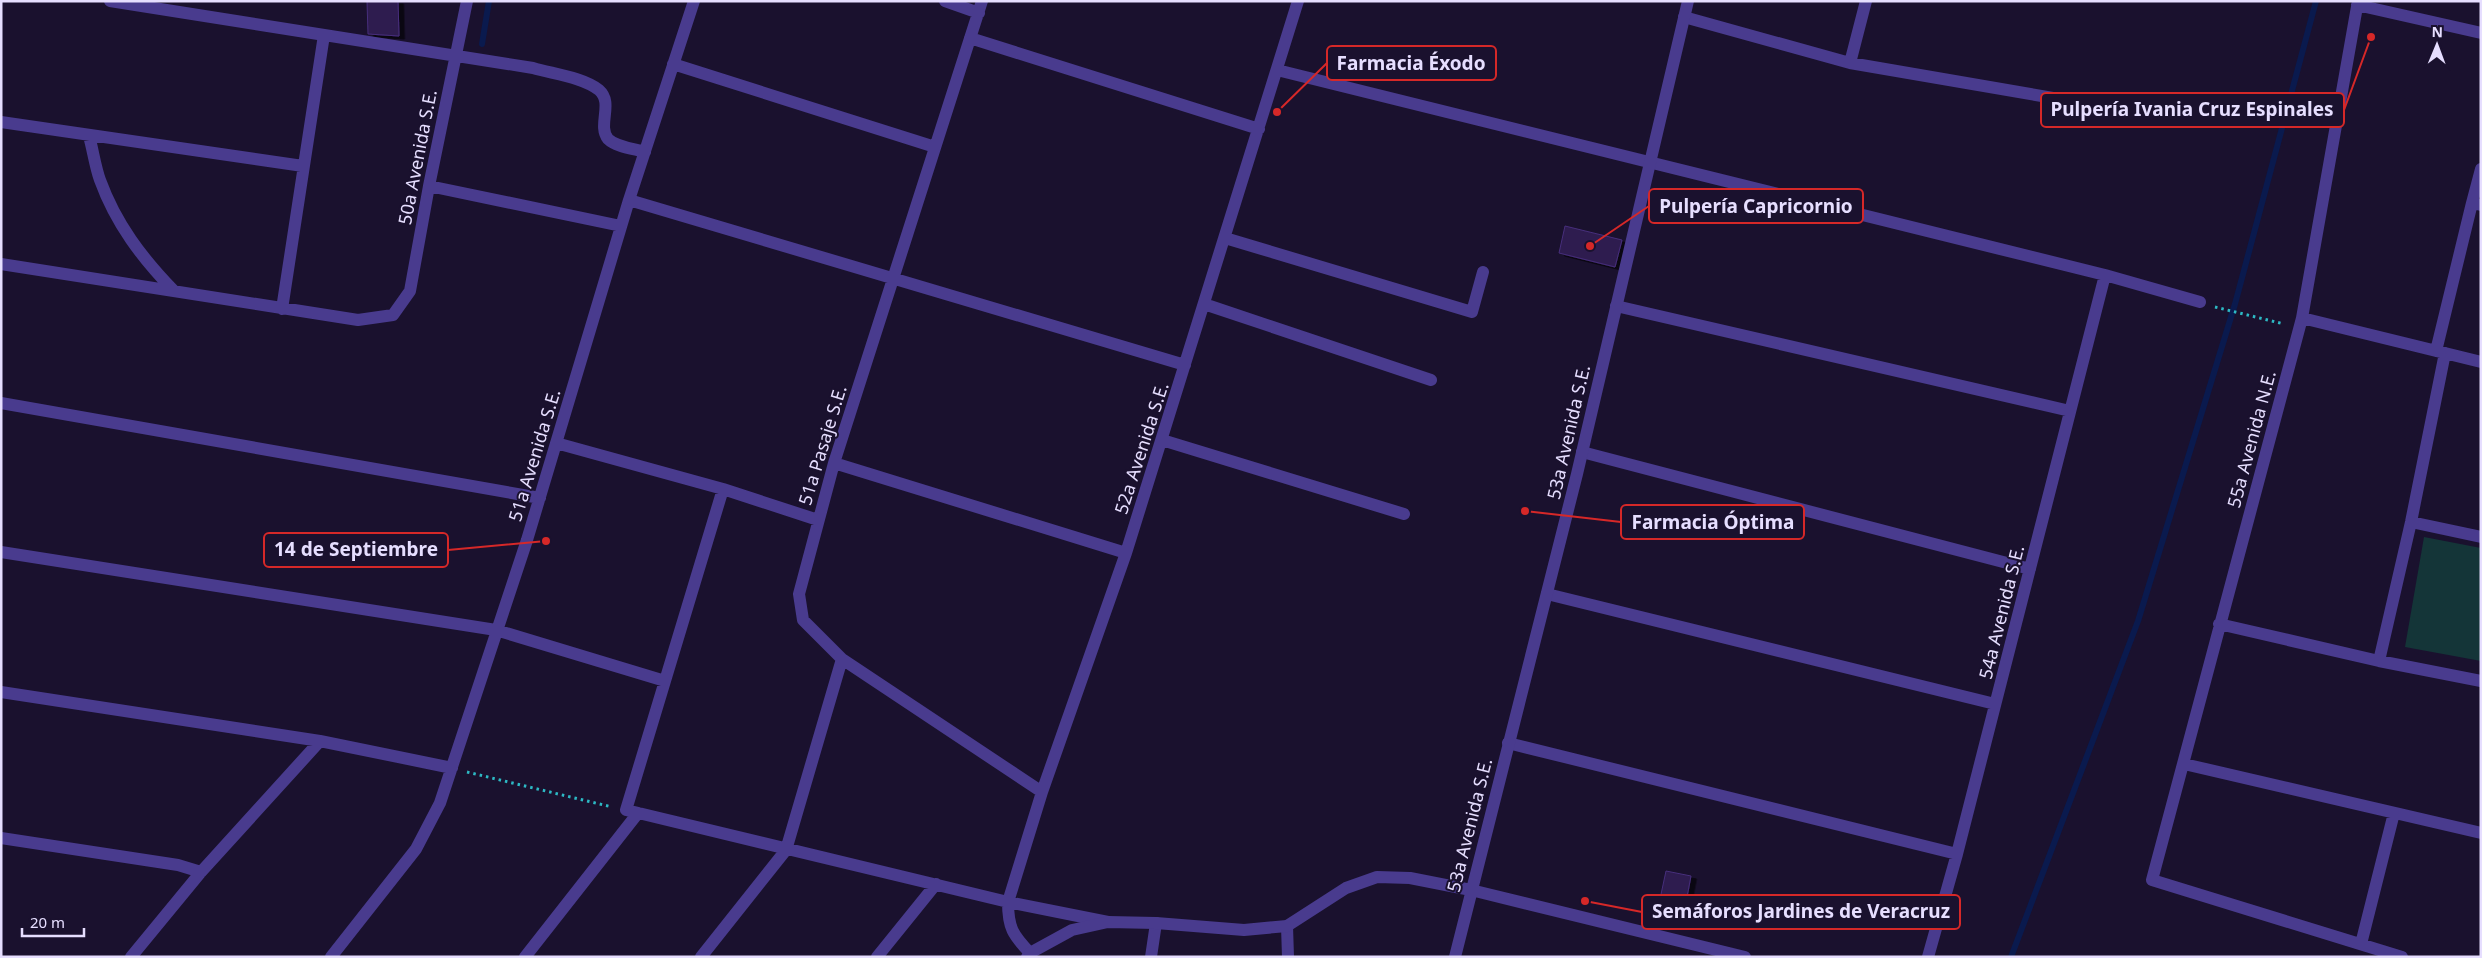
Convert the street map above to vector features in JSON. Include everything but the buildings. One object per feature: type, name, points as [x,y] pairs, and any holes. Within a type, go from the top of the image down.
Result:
[{"type":"street","points":[[110,1],[533,68],[588,84],[601,92],[606,104],[604,128],[608,138],[619,144],[645,152]]},
{"type":"street","points":[[196,14],[198,1]]},
{"type":"street","name":"50a Avenida S.E.","points":[[282,309],[358,320],[393,315],[410,291],[429,186],[467,1]]},
{"type":"street","name":"51a Avenida S.E.","points":[[337,954],[416,849],[440,803],[540,498],[629,200],[694,1]]},
{"type":"street","points":[[945,1],[980,7]]},
{"type":"street","name":"52a Avenida S.E.","points":[[1008,902],[1042,792],[1126,553],[1298,1]]},
{"type":"street","name":"53a Avenida S.E.","points":[[1455,957],[1470,890],[1582,452],[1688,1]]},
{"type":"street","points":[[1850,63],[1866,1]]},
{"type":"street","points":[[2358,3],[2481,33]]},
{"type":"street","name":"55a Avenida N.E.","points":[[2358,3],[2301,322],[2152,880],[2361,944]]},
{"type":"street","name":"51a Pasaje S.E.","points":[[980,7],[834,463],[799,594],[803,620],[842,659],[1042,792]]},
{"type":"street","points":[[1684,17],[1850,63],[2158,116]]},
{"type":"street","points":[[1,264],[282,309],[324,35]]},
{"type":"street","points":[[970,38],[1258,129]]},
{"type":"street","points":[[673,64],[935,147]]},
{"type":"street","points":[[1277,70],[2105,274],[2200,302]]},
{"type":"street","points":[[1,122],[303,166]]},
{"type":"street","points":[[89,136],[100,180],[118,221],[143,258],[174,291]]},
{"type":"street","points":[[2379,661],[2411,522],[2440,352],[2476,204],[2481,169]]},
{"type":"street","points":[[429,186],[621,226]]},
{"type":"street","points":[[629,200],[892,280],[1185,365]]},
{"type":"street","points":[[1225,238],[1472,312],[1483,272]]},
{"type":"street","name":"54a Avenida S.E.","points":[[1928,957],[2105,274]]},
{"type":"street","points":[[1204,304],[1431,380]]},
{"type":"street","points":[[1616,306],[2070,412]]},
{"type":"street","points":[[2301,322],[2481,362]]},
{"type":"street","points":[[1,403],[540,498]]},
{"type":"street","points":[[1162,440],[1404,514]]},
{"type":"street","points":[[556,443],[723,489],[818,520]]},
{"type":"street","points":[[1582,452],[2030,569]]},
{"type":"street","points":[[834,463],[1126,553]]},
{"type":"street","points":[[525,957],[632,812],[665,681],[723,489]]},
{"type":"street","points":[[2411,522],[2481,538]]},
{"type":"street","points":[[1,552],[496,630],[665,681]]},
{"type":"street","points":[[1547,594],[1995,704]]},
{"type":"street","points":[[2219,624],[2379,661],[2481,681]]},
{"type":"street","points":[[701,957],[786,850],[842,659]]},
{"type":"street","points":[[1,692],[320,741],[452,768]]},
{"type":"street","points":[[131,957],[201,872],[320,741]]},
{"type":"street","points":[[1508,743],[1956,854]]},
{"type":"street","points":[[2184,764],[2481,833]]},
{"type":"street","points":[[632,812],[1008,902],[1108,922],[1156,923],[1244,930],[1287,926],[1346,888],[1377,877],[1410,878],[1470,890],[1744,957]]},
{"type":"street","points":[[2394,813],[2361,944],[2402,957]]},
{"type":"street","points":[[1,838],[178,865],[201,872]]},
{"type":"street","points":[[877,957],[936,884]]},
{"type":"street","points":[[1008,902],[1008,920],[1014,936],[1028,955],[1054,937],[1072,930],[1108,922]]},
{"type":"street","points":[[1152,957],[1156,923]]},
{"type":"street","points":[[1287,926],[1288,957]]},
{"type":"path","points":[[2217,308],[2250,316],[2301,322]]},
{"type":"path","points":[[452,768],[632,812]]},
{"type":"green space","points":[[2424,537],[2481,548],[2481,661],[2405,647]]},
{"type":"waterway","points":[[482,44],[489,1]]},
{"type":"waterway","points":[[2011,957],[2138,621],[2235,304],[2316,1]]},
{"type":"place","name":"Pulpería Ivania Cruz Espinales","points":[[2371,37]]},
{"type":"place","name":"Farmacia Éxodo","points":[[1277,112]]},
{"type":"place","name":"Pulpería Capricornio","points":[[1590,246]]},
{"type":"place","name":"Farmacia Óptima","points":[[1525,511]]},
{"type":"place","name":"14 de Septiembre","points":[[546,541]]},
{"type":"place","name":"Semáforos Jardines de Veracruz","points":[[1585,901]]}]
